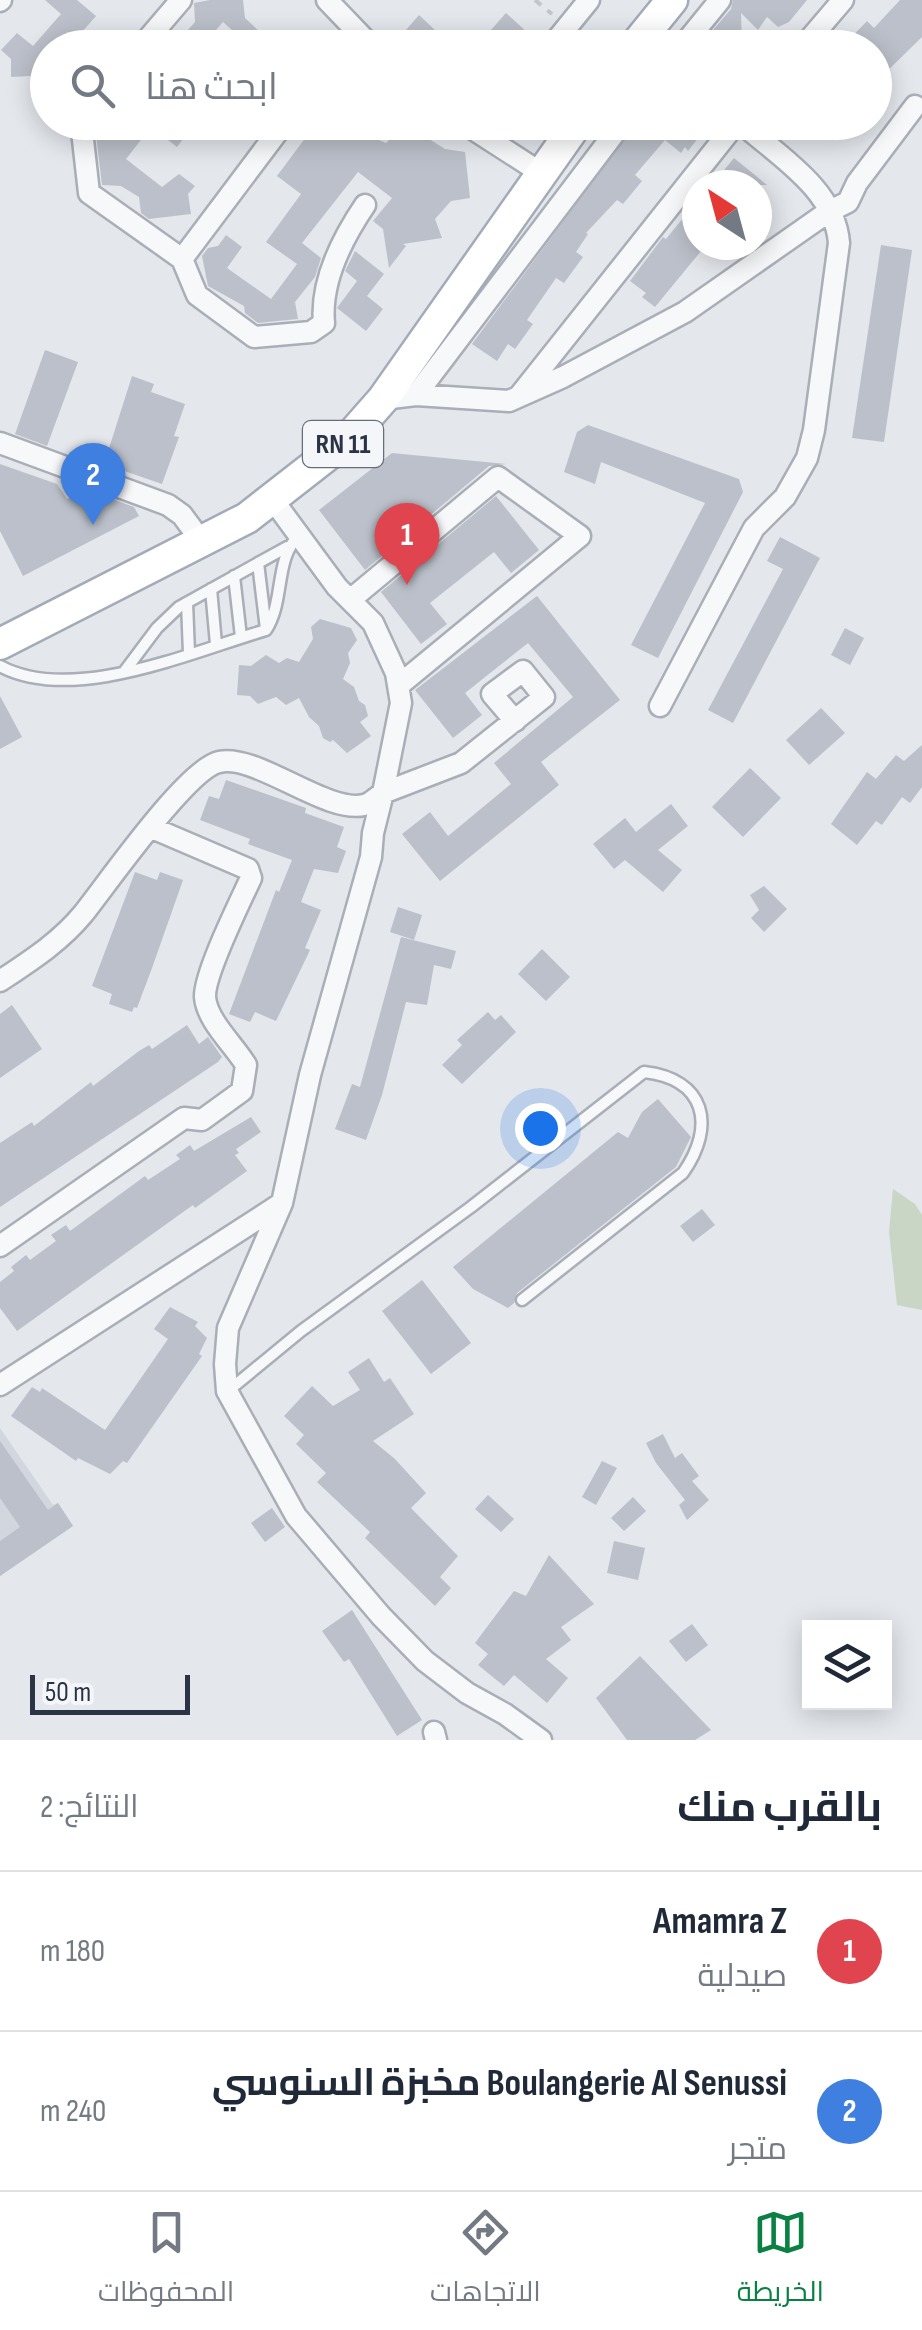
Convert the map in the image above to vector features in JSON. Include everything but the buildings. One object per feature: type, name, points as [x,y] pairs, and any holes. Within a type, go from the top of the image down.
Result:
[{"type":"main road","points":[[652,30],[672,0]]},
{"type":"main road","name":"RN 11","points":[[0,644],[248,518],[348,440],[383,400],[565,140]]},
{"type":"street","points":[[155,30],[180,0]]},
{"type":"street","points":[[327,0],[353,30]]},
{"type":"street","points":[[565,30],[590,0]]},
{"type":"street","points":[[696,30],[720,0]]},
{"type":"street","points":[[817,30],[843,0]]},
{"type":"street","points":[[892,137],[915,106]]},
{"type":"street","points":[[83,140],[89,193],[182,258],[197,295],[254,337],[311,332],[324,323],[322,304],[339,248],[365,206]]},
{"type":"street","points":[[182,258],[271,140]]},
{"type":"street","points":[[490,140],[540,173]]},
{"type":"street","points":[[416,395],[610,140]]},
{"type":"street","points":[[518,396],[724,140]]},
{"type":"street","points":[[660,706],[754,528],[785,497],[807,458],[814,430],[838,228],[818,190],[759,140]]},
{"type":"street","points":[[383,400],[416,395],[495,403],[564,377],[684,312],[848,202],[857,183],[889,140]]},
{"type":"street","points":[[0,443],[168,504],[182,515],[202,542]]},
{"type":"street","points":[[350,600],[498,477],[580,536],[398,686]]},
{"type":"street","points":[[272,500],[293,540],[372,623],[396,673],[401,703],[371,857],[310,1075],[282,1203],[228,1328],[224,1364],[227,1392],[296,1516],[381,1616],[425,1661],[541,1740]]},
{"type":"street","points":[[0,981],[51,946],[82,915],[150,828],[207,766],[223,760],[346,806],[365,805],[383,793],[462,763],[514,721]]},
{"type":"street","points":[[0,1246],[184,1118],[202,1120],[242,1091],[246,1065],[205,997],[251,878],[248,869],[150,828]]},
{"type":"street","points":[[0,1385],[282,1203]]},
{"type":"street","points":[[250,1224],[272,1232]]},
{"type":"lane","points":[[124,672],[157,628],[186,603],[293,540]]},
{"type":"lane","points":[[0,666],[46,680],[96,680],[266,630],[276,614],[293,540]]},
{"type":"lane","points":[[258,563],[266,630]]},
{"type":"lane","points":[[234,576],[241,637]]},
{"type":"lane","points":[[212,589],[216,644]]},
{"type":"lane","points":[[186,603],[189,652]]},
{"type":"lane","points":[[227,1392],[301,1331],[644,1072],[666,1074],[692,1092],[703,1122],[700,1150],[684,1173],[522,1300]]},
{"type":"shaded area","points":[[0,1428],[53,1505],[58,1503],[73,1526],[0,1576]]},
{"type":"green space","points":[[893,1189],[915,1204],[922,1215],[922,1310],[897,1305],[889,1232]]},
{"type":"place","name":"Boulangerie Al Senussi مخبزة السنوسي","points":[[93,525]]},
{"type":"place","name":"Amamra Z","points":[[407,585]]}]
